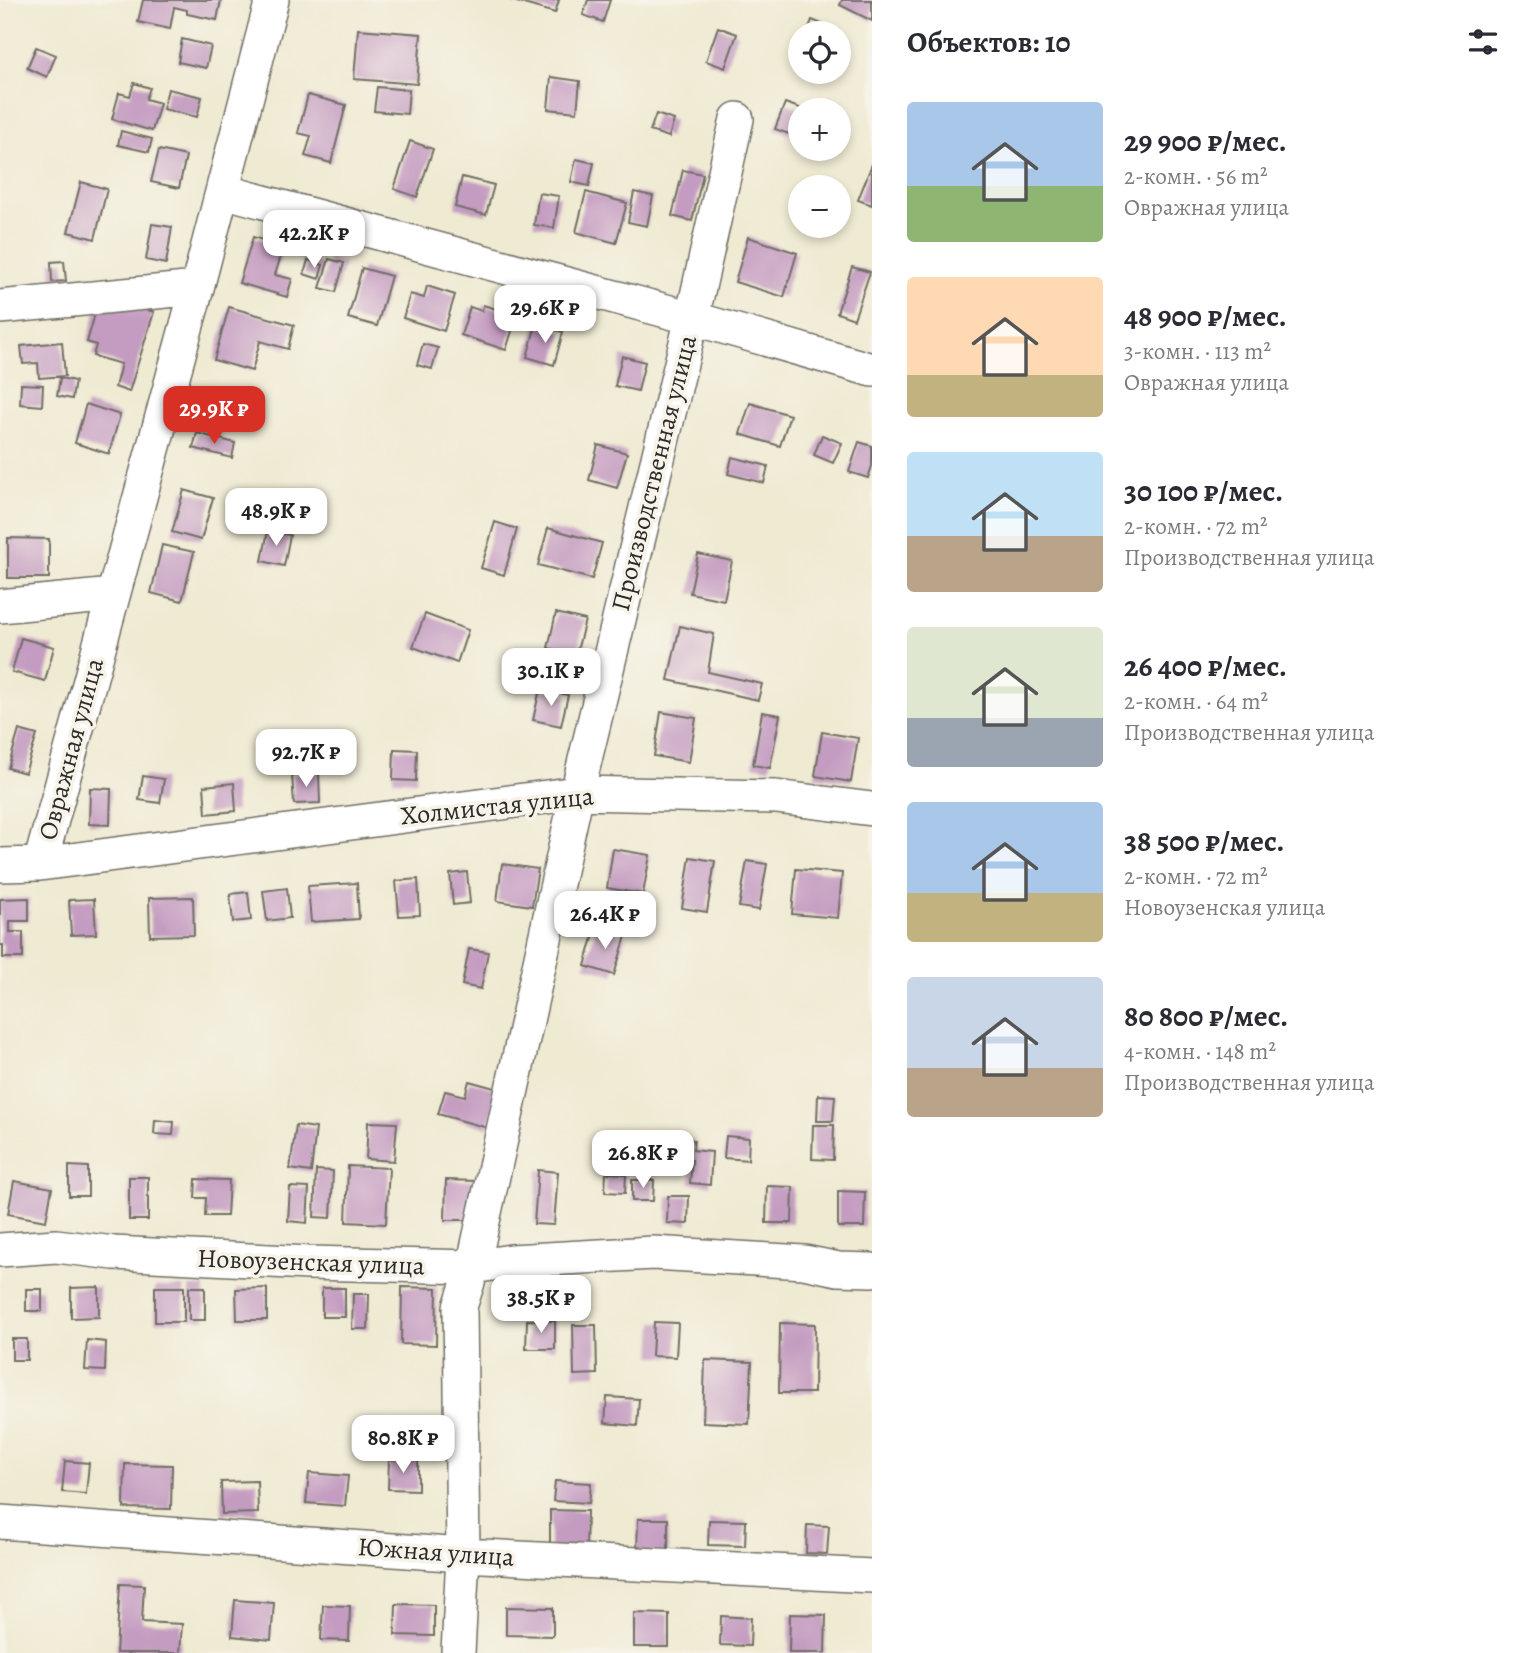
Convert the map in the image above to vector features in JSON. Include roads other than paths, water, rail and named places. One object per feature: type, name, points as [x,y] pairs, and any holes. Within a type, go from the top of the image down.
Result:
[{"type":"street","name":"Овражная улица","points":[[0,865],[40,864],[197,288],[272,0]]},
{"type":"street","name":"Производственная улица","points":[[458,1653],[463,1555],[460,1307],[473,1267],[577,793],[692,318],[737,119]]},
{"type":"street","points":[[223,191],[692,318],[872,370]]},
{"type":"street","points":[[0,307],[197,288]]},
{"type":"street","points":[[0,606],[113,595]]},
{"type":"street","name":"Холмистая улица","points":[[40,864],[577,793],[776,797],[872,810]]},
{"type":"street","name":"Новоузенская улица","points":[[0,1250],[57,1246],[114,1253],[309,1263],[473,1267],[511,1261],[653,1253],[804,1262],[838,1269],[872,1270]]},
{"type":"street","name":"Южная улица","points":[[0,1522],[463,1555],[872,1576]]}]
